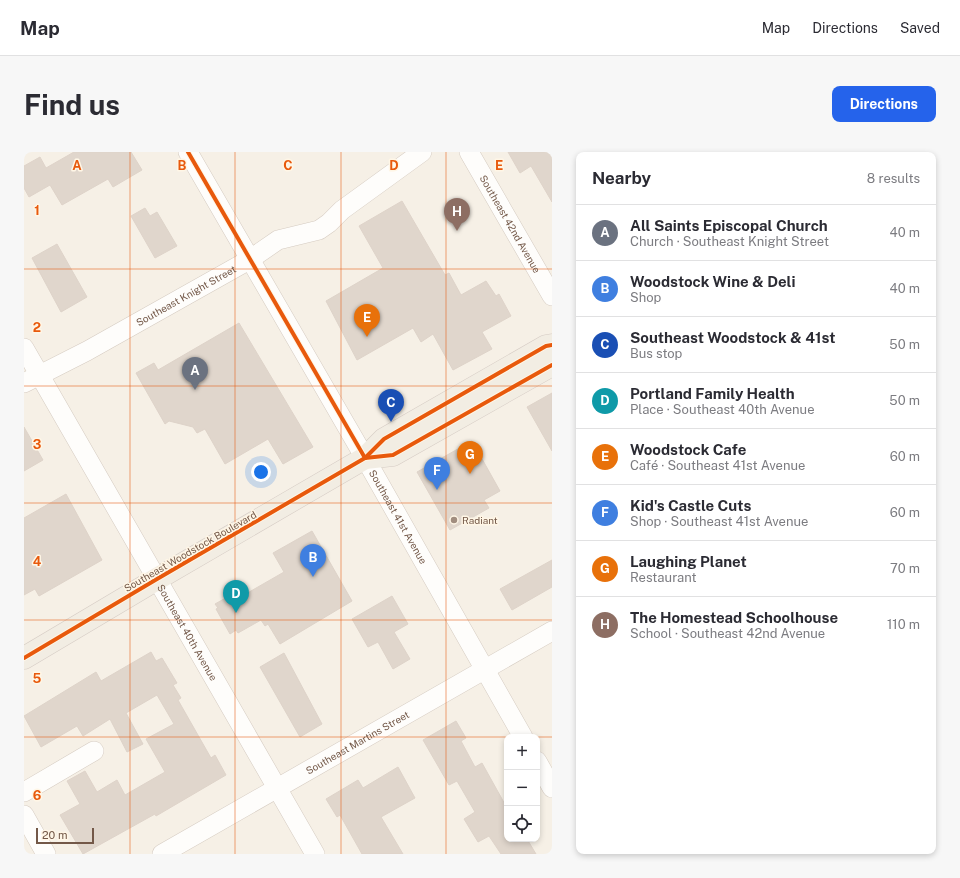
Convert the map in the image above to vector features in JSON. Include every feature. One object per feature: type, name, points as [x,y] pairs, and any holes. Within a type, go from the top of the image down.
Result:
[{"type":"main road","name":"Southeast Woodstock Boulevard","points":[[24,658],[157,578],[365,458],[384,439],[546,346],[552,345]]},
{"type":"main road","name":"Southeast Woodstock Boulevard","points":[[365,458],[393,455],[552,365]]},
{"type":"street","name":"Southeast 41st Avenue","points":[[188,152],[249,260],[365,458],[521,734]]},
{"type":"street","name":"Southeast Knight Street","points":[[32,379],[249,260],[278,240],[291,236],[309,234],[324,227],[342,210],[422,152]]},
{"type":"street","name":"Southeast 42nd Avenue","points":[[469,152],[552,296]]},
{"type":"street","name":"Southeast 40th Avenue","points":[[24,348],[32,379],[157,578],[314,854]]},
{"type":"street","name":"Southeast Martins Street","points":[[162,854],[552,631]]},
{"type":"street","points":[[24,792],[94,751]]},
{"type":"street","points":[[540,766],[552,788]]},
{"type":"street","points":[[24,815],[46,854]]},
{"type":"building","points":[[74,152],[131,152],[142,170],[113,187],[108,179],[62,205],[50,185],[29,197],[24,188],[24,166],[40,157],[46,168]]},
{"type":"building","points":[[508,152],[552,152],[552,202],[531,166],[520,173]]},
{"type":"building","points":[[402,201],[445,275],[449,273],[461,295],[486,281],[496,296],[499,294],[511,316],[482,332],[492,349],[453,370],[433,334],[421,342],[413,328],[357,360],[326,301],[383,268],[359,226]]},
{"type":"building","points":[[145,208],[150,216],[157,212],[177,246],[155,258],[131,216]]},
{"type":"building","points":[[57,244],[87,297],[61,312],[32,258]]},
{"type":"building","points":[[239,323],[313,447],[283,464],[268,439],[225,464],[205,429],[197,433],[193,427],[169,421],[165,424],[136,373],[154,363],[158,370]]},
{"type":"building","points":[[552,393],[552,451],[527,407]]},
{"type":"building","points":[[24,427],[43,460],[24,471]]},
{"type":"building","points":[[472,441],[500,491],[484,500],[489,508],[450,530],[417,472]]},
{"type":"building","points":[[66,494],[102,560],[39,596],[35,589],[24,595],[24,518]]},
{"type":"building","points":[[312,531],[352,601],[280,644],[268,624],[265,626],[261,620],[238,633],[236,630],[230,634],[216,609],[218,608],[215,604],[238,591],[244,595],[284,572],[273,553]]},
{"type":"building","points":[[552,560],[552,587],[512,610],[500,589]]},
{"type":"building","points":[[392,596],[408,624],[394,632],[410,659],[393,669],[378,642],[368,647],[352,619]]},
{"type":"building","points":[[151,652],[156,661],[162,658],[177,683],[173,685],[181,698],[178,700],[211,758],[215,755],[226,775],[156,816],[155,814],[83,854],[60,815],[80,804],[67,781],[85,771],[97,792],[117,780],[125,795],[165,772],[146,739],[174,724],[157,695],[126,713],[143,744],[127,752],[110,719],[83,736],[77,726],[41,747],[24,716],[96,672],[101,681]]},
{"type":"building","points":[[284,653],[322,724],[300,737],[260,667]]},
{"type":"building","points":[[456,721],[466,738],[461,741],[475,767],[482,763],[504,803],[504,842],[529,842],[536,854],[501,854],[489,836],[478,842],[464,819],[475,812],[457,781],[449,785],[423,740]]},
{"type":"building","points":[[398,767],[415,798],[381,817],[403,854],[362,854],[340,815],[337,817],[326,799],[358,780],[363,788]]},
{"type":"cycle path","points":[[188,152],[365,458]]},
{"type":"cycle path","points":[[24,658],[365,458],[384,439],[546,346],[552,345]]},
{"type":"cycle path","points":[[365,458],[393,455],[552,365]]},
{"type":"place","name":"The Homestead Schoolhouse","points":[[457,231]]},
{"type":"place","name":"Woodstock Cafe","points":[[367,337]]},
{"type":"place","name":"All Saints Episcopal Church","points":[[195,390]]},
{"type":"place","name":"Southeast Woodstock & 41st","points":[[391,422]]},
{"type":"place","name":"Laughing Planet","points":[[470,474]]},
{"type":"place","name":"Kid's Castle Cuts","points":[[437,490]]},
{"type":"place","name":"Radiant","points":[[454,520]]},
{"type":"place","name":"Woodstock Wine & Deli","points":[[313,577]]},
{"type":"place","name":"Portland Family Health","points":[[236,613]]}]
